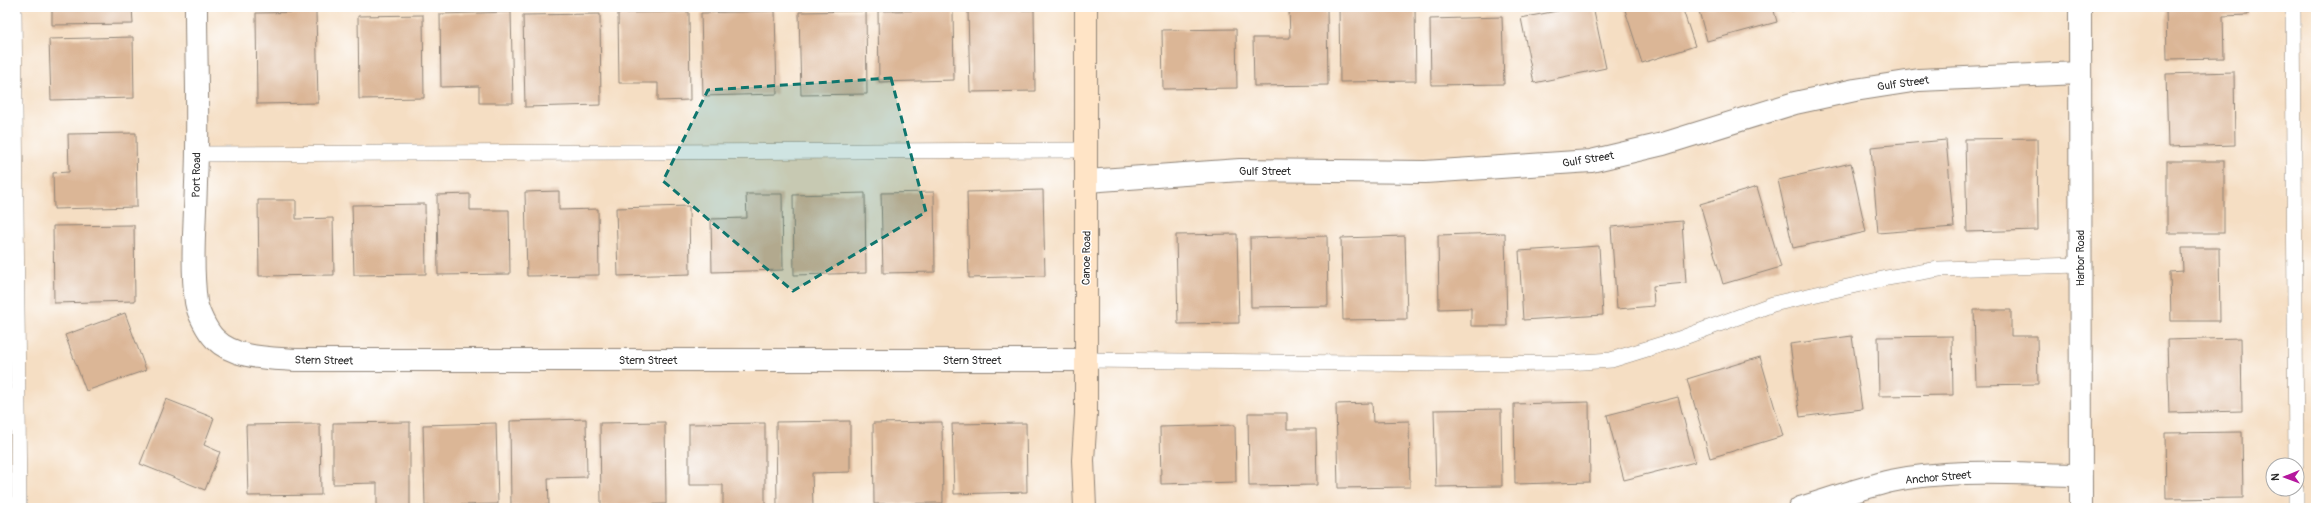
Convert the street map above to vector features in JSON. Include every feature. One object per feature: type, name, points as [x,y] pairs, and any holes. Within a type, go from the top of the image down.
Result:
[{"type":"street","name":"Port Road","points":[[196,7],[196,154],[192,238],[196,303],[204,322],[215,339]]},
{"type":"street","name":"Canoe Road","points":[[1085,508],[1083,460],[1086,414],[1086,7]]},
{"type":"street","name":"Harbor Road","points":[[2080,7],[2081,508]]},
{"type":"street","name":"Gulf Street","points":[[1087,181],[1240,170],[1425,172],[1590,161],[1664,144],[1795,103],[1855,90],[1919,80],[2080,73]]},
{"type":"street","name":"Stern Street","points":[[215,339],[227,348],[253,356],[296,360],[1086,360]]},
{"type":"street","name":"Anchor Street","points":[[1800,508],[1891,481],[1932,475],[1991,473],[2080,475]]},
{"type":"lane","points":[[14,7],[13,480],[19,508]]},
{"type":"lane","points":[[2293,7],[2296,457]]},
{"type":"lane","points":[[196,154],[1087,150]]},
{"type":"lane","points":[[1086,360],[1449,364],[1568,363],[1611,360],[1679,339],[1773,304],[1887,278],[1939,269],[2080,266]]},
{"type":"lane","points":[[2296,497],[2296,508]]},
{"type":"highlighted area","points":[[891,78],[926,212],[793,291],[663,181],[708,90]]},
{"type":"building","points":[[52,7],[132,7],[133,24],[52,25]]},
{"type":"building","points":[[1289,7],[1327,7],[1328,85],[1254,86],[1253,38],[1290,38]]},
{"type":"building","points":[[1339,7],[1415,7],[1416,81],[1340,82]]},
{"type":"building","points":[[1577,7],[1593,7],[1606,68],[1534,83],[1521,18]]},
{"type":"building","points":[[1624,7],[1682,7],[1695,46],[1642,63]]},
{"type":"building","points":[[1698,7],[1773,7],[1777,22],[1707,41]]},
{"type":"building","points":[[1790,7],[1813,7],[1813,8],[1791,11]]},
{"type":"building","points":[[2166,7],[2248,7],[2248,15],[2223,16],[2224,58],[2167,59]]},
{"type":"building","points":[[953,10],[954,80],[879,82],[878,11]]},
{"type":"building","points":[[1034,10],[1035,91],[970,92],[968,11]]},
{"type":"building","points":[[775,11],[777,94],[703,96],[701,13]]},
{"type":"building","points":[[866,11],[867,94],[801,95],[799,12]]},
{"type":"building","points":[[316,12],[318,103],[257,104],[256,13]]},
{"type":"building","points":[[511,12],[513,103],[479,103],[479,86],[441,87],[440,14]]},
{"type":"building","points":[[689,12],[690,100],[658,101],[658,83],[619,83],[618,13]]},
{"type":"building","points":[[600,14],[601,105],[525,107],[523,15]]},
{"type":"building","points":[[423,15],[424,98],[359,99],[358,16]]},
{"type":"building","points":[[1502,17],[1504,84],[1431,85],[1430,19]]},
{"type":"building","points":[[1236,29],[1237,88],[1163,89],[1162,30]]},
{"type":"building","points":[[133,37],[134,98],[51,100],[49,39]]},
{"type":"building","points":[[2234,72],[2235,145],[2168,147],[2166,74]]},
{"type":"building","points":[[136,133],[137,207],[54,209],[53,173],[69,172],[68,134]]},
{"type":"building","points":[[2037,138],[2038,230],[1967,232],[1965,139]]},
{"type":"building","points":[[1946,140],[1954,227],[1878,233],[1871,147]]},
{"type":"building","points":[[2167,161],[2224,161],[2224,233],[2167,233]]},
{"type":"building","points":[[1851,163],[1866,232],[1793,248],[1778,180]]},
{"type":"building","points":[[1757,187],[1781,267],[1723,284],[1700,204]]},
{"type":"building","points":[[1043,190],[1045,276],[969,278],[967,192]]},
{"type":"building","points":[[559,191],[559,210],[598,209],[599,275],[527,276],[525,192]]},
{"type":"building","points":[[934,192],[935,272],[883,273],[881,193]]},
{"type":"building","points":[[865,193],[866,273],[794,275],[793,195]]},
{"type":"building","points":[[470,194],[470,210],[509,210],[510,274],[438,275],[437,195]]},
{"type":"building","points":[[746,194],[782,194],[783,270],[712,272],[711,219],[747,218]]},
{"type":"building","points":[[258,200],[296,200],[296,219],[333,218],[334,275],[259,276]]},
{"type":"building","points":[[425,204],[426,274],[354,275],[352,205]]},
{"type":"building","points":[[689,206],[690,274],[618,276],[616,208]]},
{"type":"building","points":[[1682,221],[1686,283],[1653,286],[1654,306],[1617,309],[1611,227]]},
{"type":"building","points":[[134,225],[135,301],[54,303],[53,226]]},
{"type":"building","points":[[1505,233],[1507,326],[1471,326],[1471,308],[1439,309],[1438,235]]},
{"type":"building","points":[[1237,234],[1239,323],[1178,324],[1176,235]]},
{"type":"building","points":[[1327,236],[1328,306],[1251,307],[1250,238]]},
{"type":"building","points":[[1405,236],[1407,319],[1343,320],[1341,238]]},
{"type":"building","points":[[1599,246],[1603,315],[1523,320],[1519,251]]},
{"type":"building","points":[[2182,248],[2219,248],[2220,321],[2171,321],[2170,272],[2183,271]]},
{"type":"building","points":[[1974,310],[2011,310],[2011,336],[2037,336],[2038,384],[1976,385]]},
{"type":"building","points":[[125,313],[146,370],[86,391],[65,335]]},
{"type":"building","points":[[1852,336],[1862,409],[1800,417],[1790,344]]},
{"type":"building","points":[[1952,336],[1953,395],[1879,396],[1878,337]]},
{"type":"building","points":[[2241,338],[2242,411],[2169,413],[2167,340]]},
{"type":"building","points":[[1760,357],[1783,436],[1710,458],[1687,379]]},
{"type":"building","points":[[1678,397],[1695,462],[1624,480],[1607,415]]},
{"type":"building","points":[[166,399],[214,418],[204,445],[220,452],[205,490],[140,464]]},
{"type":"building","points":[[1589,402],[1590,482],[1515,484],[1514,404]]},
{"type":"building","points":[[1372,403],[1373,422],[1409,421],[1410,487],[1338,488],[1336,404]]},
{"type":"building","points":[[1501,409],[1502,486],[1436,487],[1434,410]]},
{"type":"building","points":[[1248,413],[1287,413],[1287,429],[1316,429],[1317,485],[1249,486]]},
{"type":"building","points":[[586,419],[587,477],[548,478],[549,505],[511,506],[510,421]]},
{"type":"building","points":[[850,421],[850,472],[812,473],[813,507],[777,508],[776,422]]},
{"type":"building","points":[[410,422],[410,507],[377,507],[377,483],[333,484],[333,423]]},
{"type":"building","points":[[665,422],[666,504],[601,506],[600,423]]},
{"type":"building","points":[[942,422],[943,503],[874,504],[873,423]]},
{"type":"building","points":[[496,423],[498,504],[425,506],[423,425]]},
{"type":"building","points":[[765,423],[765,506],[723,507],[723,485],[689,485],[689,424]]},
{"type":"building","points":[[1026,423],[1027,492],[954,494],[952,424]]},
{"type":"building","points":[[320,424],[321,495],[248,496],[246,425]]},
{"type":"building","points":[[1235,425],[1236,482],[1161,484],[1160,427]]},
{"type":"building","points":[[2242,432],[2243,498],[2166,499],[2165,433]]}]
